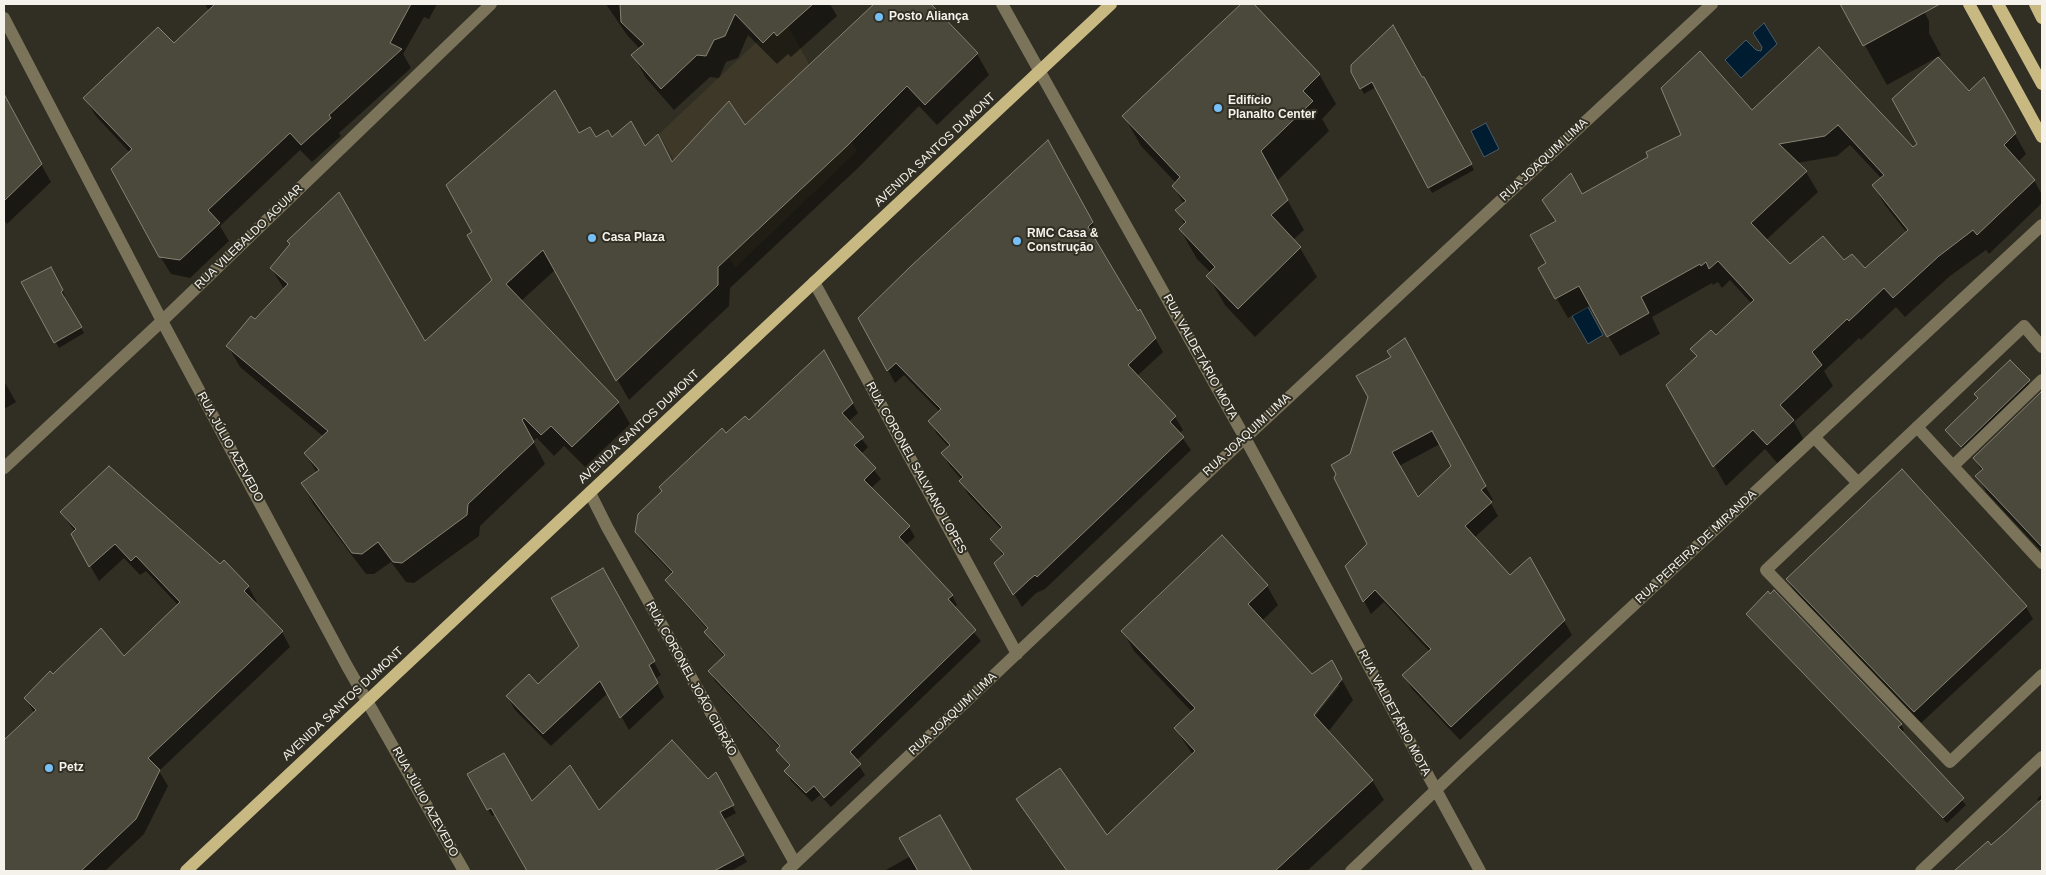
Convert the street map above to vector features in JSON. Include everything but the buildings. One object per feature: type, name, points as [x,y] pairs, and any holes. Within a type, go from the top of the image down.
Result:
[{"type":"main road","name":"AVENIDA SANTOS DUMONT","points":[[186,871],[1111,4]]},
{"type":"main road","points":[[1969,4],[2042,137]]},
{"type":"main road","points":[[1998,4],[2042,84]]},
{"type":"main road","points":[[2034,4],[2042,18]]},
{"type":"street","name":"RUA VILEBALDO AGUIAR","points":[[4,468],[162,321],[491,4]]},
{"type":"street","name":"RUA VALDETÁRIO MOTA","points":[[1002,4],[1245,438],[1480,871]]},
{"type":"street","name":"RUA JOAQUIM LIMA","points":[[791,867],[1245,438],[1712,4]]},
{"type":"street","name":"RUA JÚLIO AZEVEDO","points":[[4,18],[162,321],[347,666],[464,871]]},
{"type":"street","name":"RUA PEREIRA DE MIRANDA","points":[[1351,871],[1435,790],[2042,225]]},
{"type":"street","name":"RUA CORONEL SALVIANO LOPES","points":[[814,282],[1017,654]]},
{"type":"street","points":[[2042,347],[2024,326],[1766,570],[1950,762],[2042,675]]},
{"type":"street","points":[[1953,466],[2042,380]]},
{"type":"street","points":[[1917,427],[2042,563]]},
{"type":"street","points":[[1814,437],[1858,483]]},
{"type":"street","name":"RUA CORONEL JOÃO CIDRÃO","points":[[590,493],[791,867]]},
{"type":"street","points":[[1921,871],[2042,757]]},
{"type":"shaded area","points":[[783,17],[857,151],[735,268],[659,134]]},
{"type":"water","points":[[1764,23],[1777,44],[1741,78],[1725,60],[1746,40],[1756,50],[1761,51],[1762,47],[1753,33]]},
{"type":"water","points":[[1486,123],[1499,149],[1484,157],[1471,131]]},
{"type":"water","points":[[1588,307],[1603,335],[1588,344],[1572,316]]},
{"type":"place","name":"Posto Aliança","points":[[879,17]]},
{"type":"place","name":"Edifício Planalto Center","points":[[1218,108]]},
{"type":"place","name":"Casa Plaza","points":[[592,238]]},
{"type":"place","name":"RMC Casa & Construção","points":[[1017,241]]},
{"type":"place","name":"Petz","points":[[49,768]]}]
